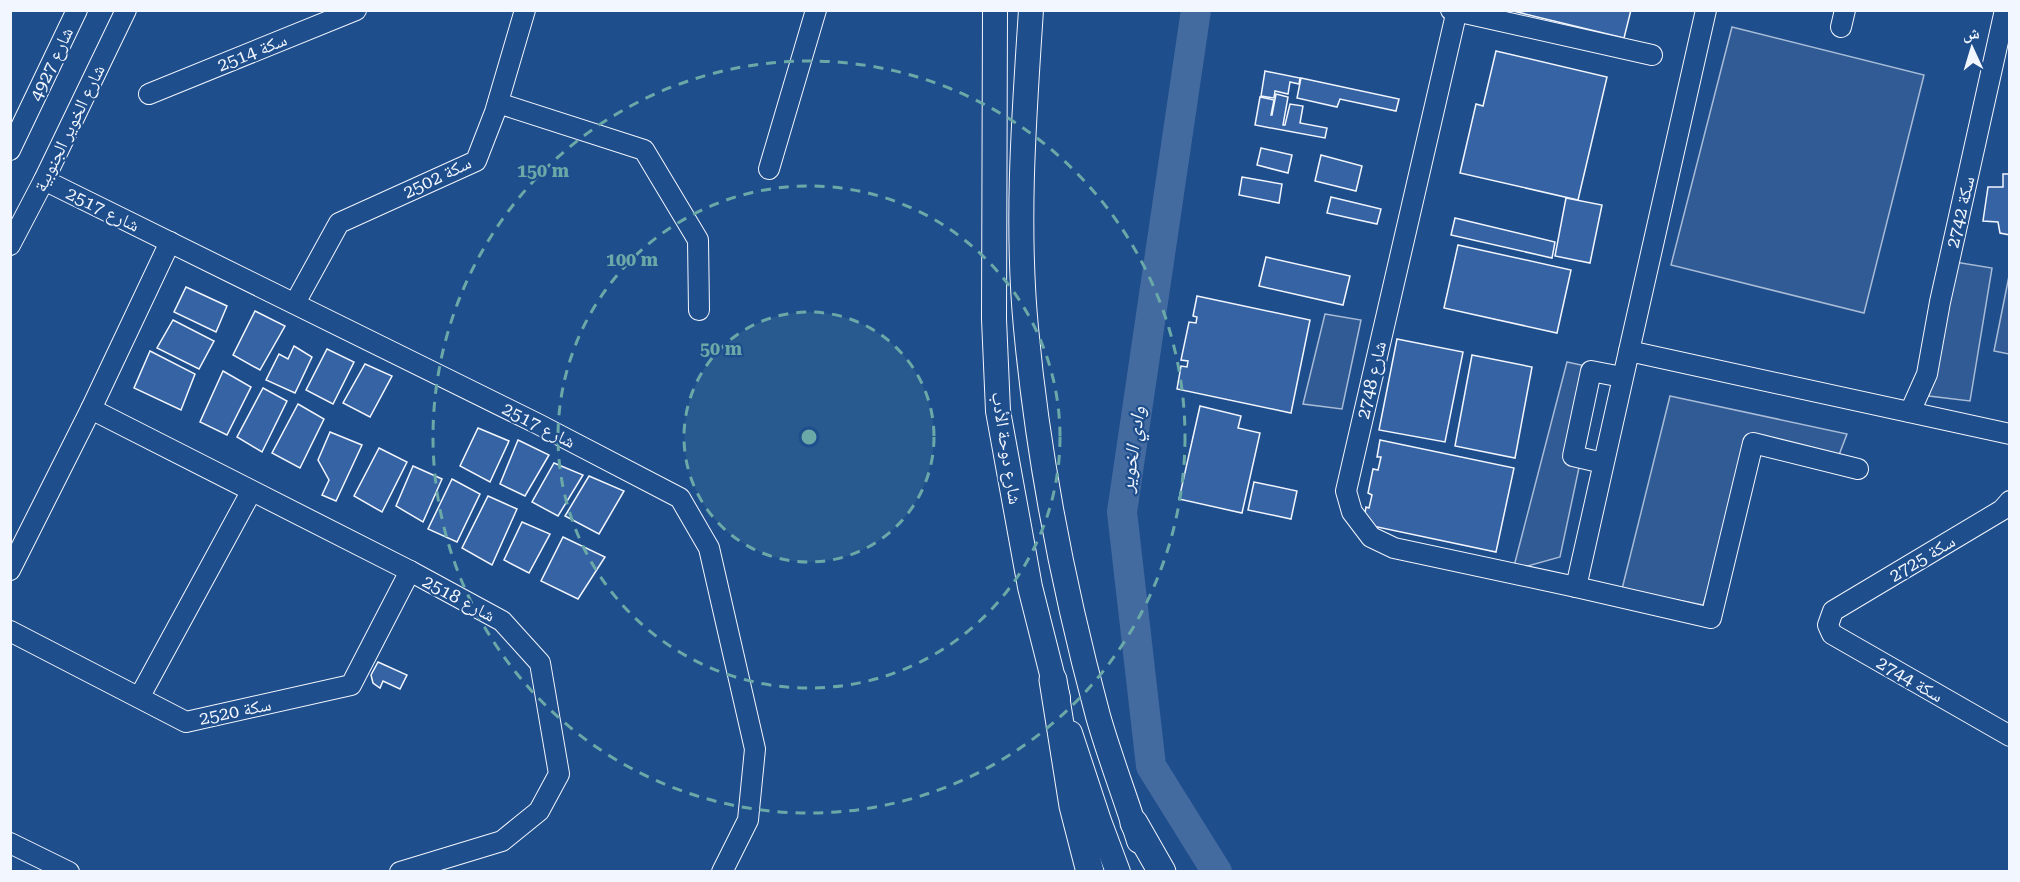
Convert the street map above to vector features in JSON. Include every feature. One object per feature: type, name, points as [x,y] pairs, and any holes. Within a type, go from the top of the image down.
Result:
[{"type":"highway","points":[[1053,680],[1073,806],[1090,872]]},
{"type":"highway","points":[[1134,823],[1162,872]]},
{"type":"main road","name":"شارع دوحة الأدب","points":[[995,10],[994,319],[998,411],[1030,587],[1053,680],[1118,872]]},
{"type":"main road","name":"شارع دوحة الأدب","points":[[1031,10],[1025,108],[1022,252],[1026,327],[1034,399],[1062,561],[1099,717],[1149,872]]},
{"type":"street","name":"شارع 4927","points":[[10,150],[77,10]]},
{"type":"street","name":"شارع الخوير الجنوبية","points":[[10,244],[44,180],[126,10]]},
{"type":"street","name":"سكة 2514","points":[[149,94],[356,10]]},
{"type":"street","name":"2502 سكة","points":[[295,303],[339,223],[476,161],[498,103],[525,10]]},
{"type":"street","points":[[769,169],[816,10]]},
{"type":"street","points":[[1576,587],[1706,10]]},
{"type":"street","name":"سكة 2742","points":[[1910,412],[1927,374],[1940,302],[2005,10]]},
{"type":"street","points":[[1455,11],[1652,55]]},
{"type":"street","name":"شارع 2748","points":[[1455,11],[1346,490],[1352,512],[1371,537],[1394,548],[1711,618],[1753,443],[1858,469]]},
{"type":"street","points":[[498,103],[644,150],[698,240],[699,310]]},
{"type":"street","name":"2517 شارع","points":[[44,180],[538,424],[680,498],[709,548],[755,749],[748,820],[722,872]]},
{"type":"street","points":[[10,570],[91,409],[170,242]]},
{"type":"street","points":[[1629,351],[2010,434]]},
{"type":"street","points":[[1603,463],[1573,456],[1591,371],[1622,377]]},
{"type":"street","name":"2518 شارع","points":[[91,409],[410,571],[502,621],[540,663],[559,774],[539,811],[502,841],[400,872]]},
{"type":"street","points":[[140,696],[251,492]]},
{"type":"street","name":"سكة 2725","points":[[1833,611],[2007,510]]},
{"type":"street","name":"سكة 2520","points":[[10,631],[140,696],[186,722],[351,685],[410,571]]},
{"type":"street","name":"سكة 2744","points":[[1833,611],[1828,620],[1832,634],[2010,736]]},
{"type":"street","points":[[10,843],[69,872]]},
{"type":"shaded area","points":[[1732,27],[1924,75],[1864,313],[1671,265]]},
{"type":"shaded area","points":[[1955,262],[1992,268],[1970,401],[1929,396]]},
{"type":"shaded area","points":[[2009,276],[2010,354],[1994,351]]},
{"type":"shaded area","points":[[1325,314],[1361,320],[1342,409],[1303,404]]},
{"type":"shaded area","points":[[1567,362],[1600,369],[1560,557],[1513,570]]},
{"type":"shaded area","points":[[1670,396],[1847,434],[1834,468],[1753,443],[1703,605],[1622,589]]},
{"type":"building","points":[[1509,10],[1631,10],[1624,38]]},
{"type":"building","points":[[1496,51],[1607,77],[1578,200],[1460,173],[1476,104],[1483,106]]},
{"type":"building","points":[[1265,71],[1300,78],[1299,84],[1290,82],[1288,94],[1275,91],[1274,98],[1261,96]]},
{"type":"building","points":[[1301,78],[1399,99],[1396,111],[1340,99],[1337,107],[1297,98]]},
{"type":"building","points":[[1276,94],[1288,97],[1283,125],[1285,125],[1290,104],[1303,106],[1300,123],[1327,128],[1325,138],[1255,125],[1260,97],[1274,100],[1272,115]]},
{"type":"building","points":[[1261,148],[1292,155],[1288,173],[1257,165]]},
{"type":"building","points":[[1321,155],[1362,166],[1356,191],[1315,181]]},
{"type":"building","points":[[2003,174],[2010,174],[2010,235],[2000,233],[1998,222],[1983,221],[1988,187],[2003,187]]},
{"type":"building","points":[[1242,177],[1282,184],[1279,203],[1239,195]]},
{"type":"building","points":[[1331,197],[1381,209],[1377,224],[1327,213]]},
{"type":"building","points":[[1566,198],[1602,205],[1590,263],[1555,256]]},
{"type":"building","points":[[1455,218],[1555,242],[1552,258],[1451,235]]},
{"type":"building","points":[[1458,245],[1571,270],[1557,333],[1444,308]]},
{"type":"building","points":[[1266,257],[1350,276],[1343,305],[1259,286]]},
{"type":"building","points":[[186,287],[227,306],[216,332],[174,312]]},
{"type":"building","points":[[1197,296],[1310,320],[1291,413],[1177,389],[1181,366],[1187,367],[1188,361],[1181,360],[1189,322],[1196,323],[1197,317],[1193,316]]},
{"type":"building","points":[[255,311],[285,326],[260,370],[233,355]]},
{"type":"building","points":[[173,320],[214,341],[199,369],[157,348]]},
{"type":"building","points":[[1397,339],[1463,352],[1445,442],[1379,430]]},
{"type":"building","points":[[294,346],[312,357],[295,393],[266,380],[279,354],[288,359]]},
{"type":"building","points":[[327,349],[354,362],[333,404],[306,390]]},
{"type":"building","points":[[150,351],[195,374],[181,410],[134,388]]},
{"type":"building","points":[[1472,355],[1532,367],[1515,458],[1455,446]]},
{"type":"building","points":[[365,364],[392,376],[370,417],[343,403]]},
{"type":"building","points":[[223,371],[251,387],[227,435],[200,422]]},
{"type":"building","points":[[263,388],[287,401],[262,452],[237,437]]},
{"type":"building","points":[[298,404],[324,419],[300,468],[272,453]]},
{"type":"building","points":[[1200,406],[1241,416],[1238,428],[1260,433],[1242,513],[1179,499]]},
{"type":"building","points":[[478,428],[509,441],[490,482],[460,466]]},
{"type":"building","points":[[330,432],[362,445],[336,501],[322,495],[329,480],[318,460]]},
{"type":"building","points":[[518,440],[549,455],[525,496],[500,484]]},
{"type":"building","points":[[1380,440],[1514,468],[1496,552],[1363,524],[1366,507],[1369,508],[1372,495],[1368,493],[1373,469],[1378,470],[1381,457],[1377,457]]},
{"type":"building","points":[[379,448],[407,462],[382,512],[354,496]]},
{"type":"building","points":[[554,463],[583,475],[558,516],[532,502]]},
{"type":"building","points":[[413,466],[442,479],[423,522],[396,506]]},
{"type":"building","points":[[589,476],[624,491],[599,534],[565,516]]},
{"type":"building","points":[[452,479],[480,494],[457,542],[428,529]]},
{"type":"building","points":[[1254,482],[1297,491],[1291,519],[1248,510]]},
{"type":"building","points":[[488,496],[517,509],[492,565],[462,548]]},
{"type":"building","points":[[522,522],[550,534],[529,573],[504,560]]},
{"type":"building","points":[[563,537],[605,557],[578,599],[541,581]]},
{"type":"building","points":[[378,662],[407,675],[400,689],[383,681],[380,688],[373,683],[371,675]]},
{"type":"waterway","name":"وادي الخوير","points":[[1196,10],[1122,512],[1151,766],[1217,872]]}]
